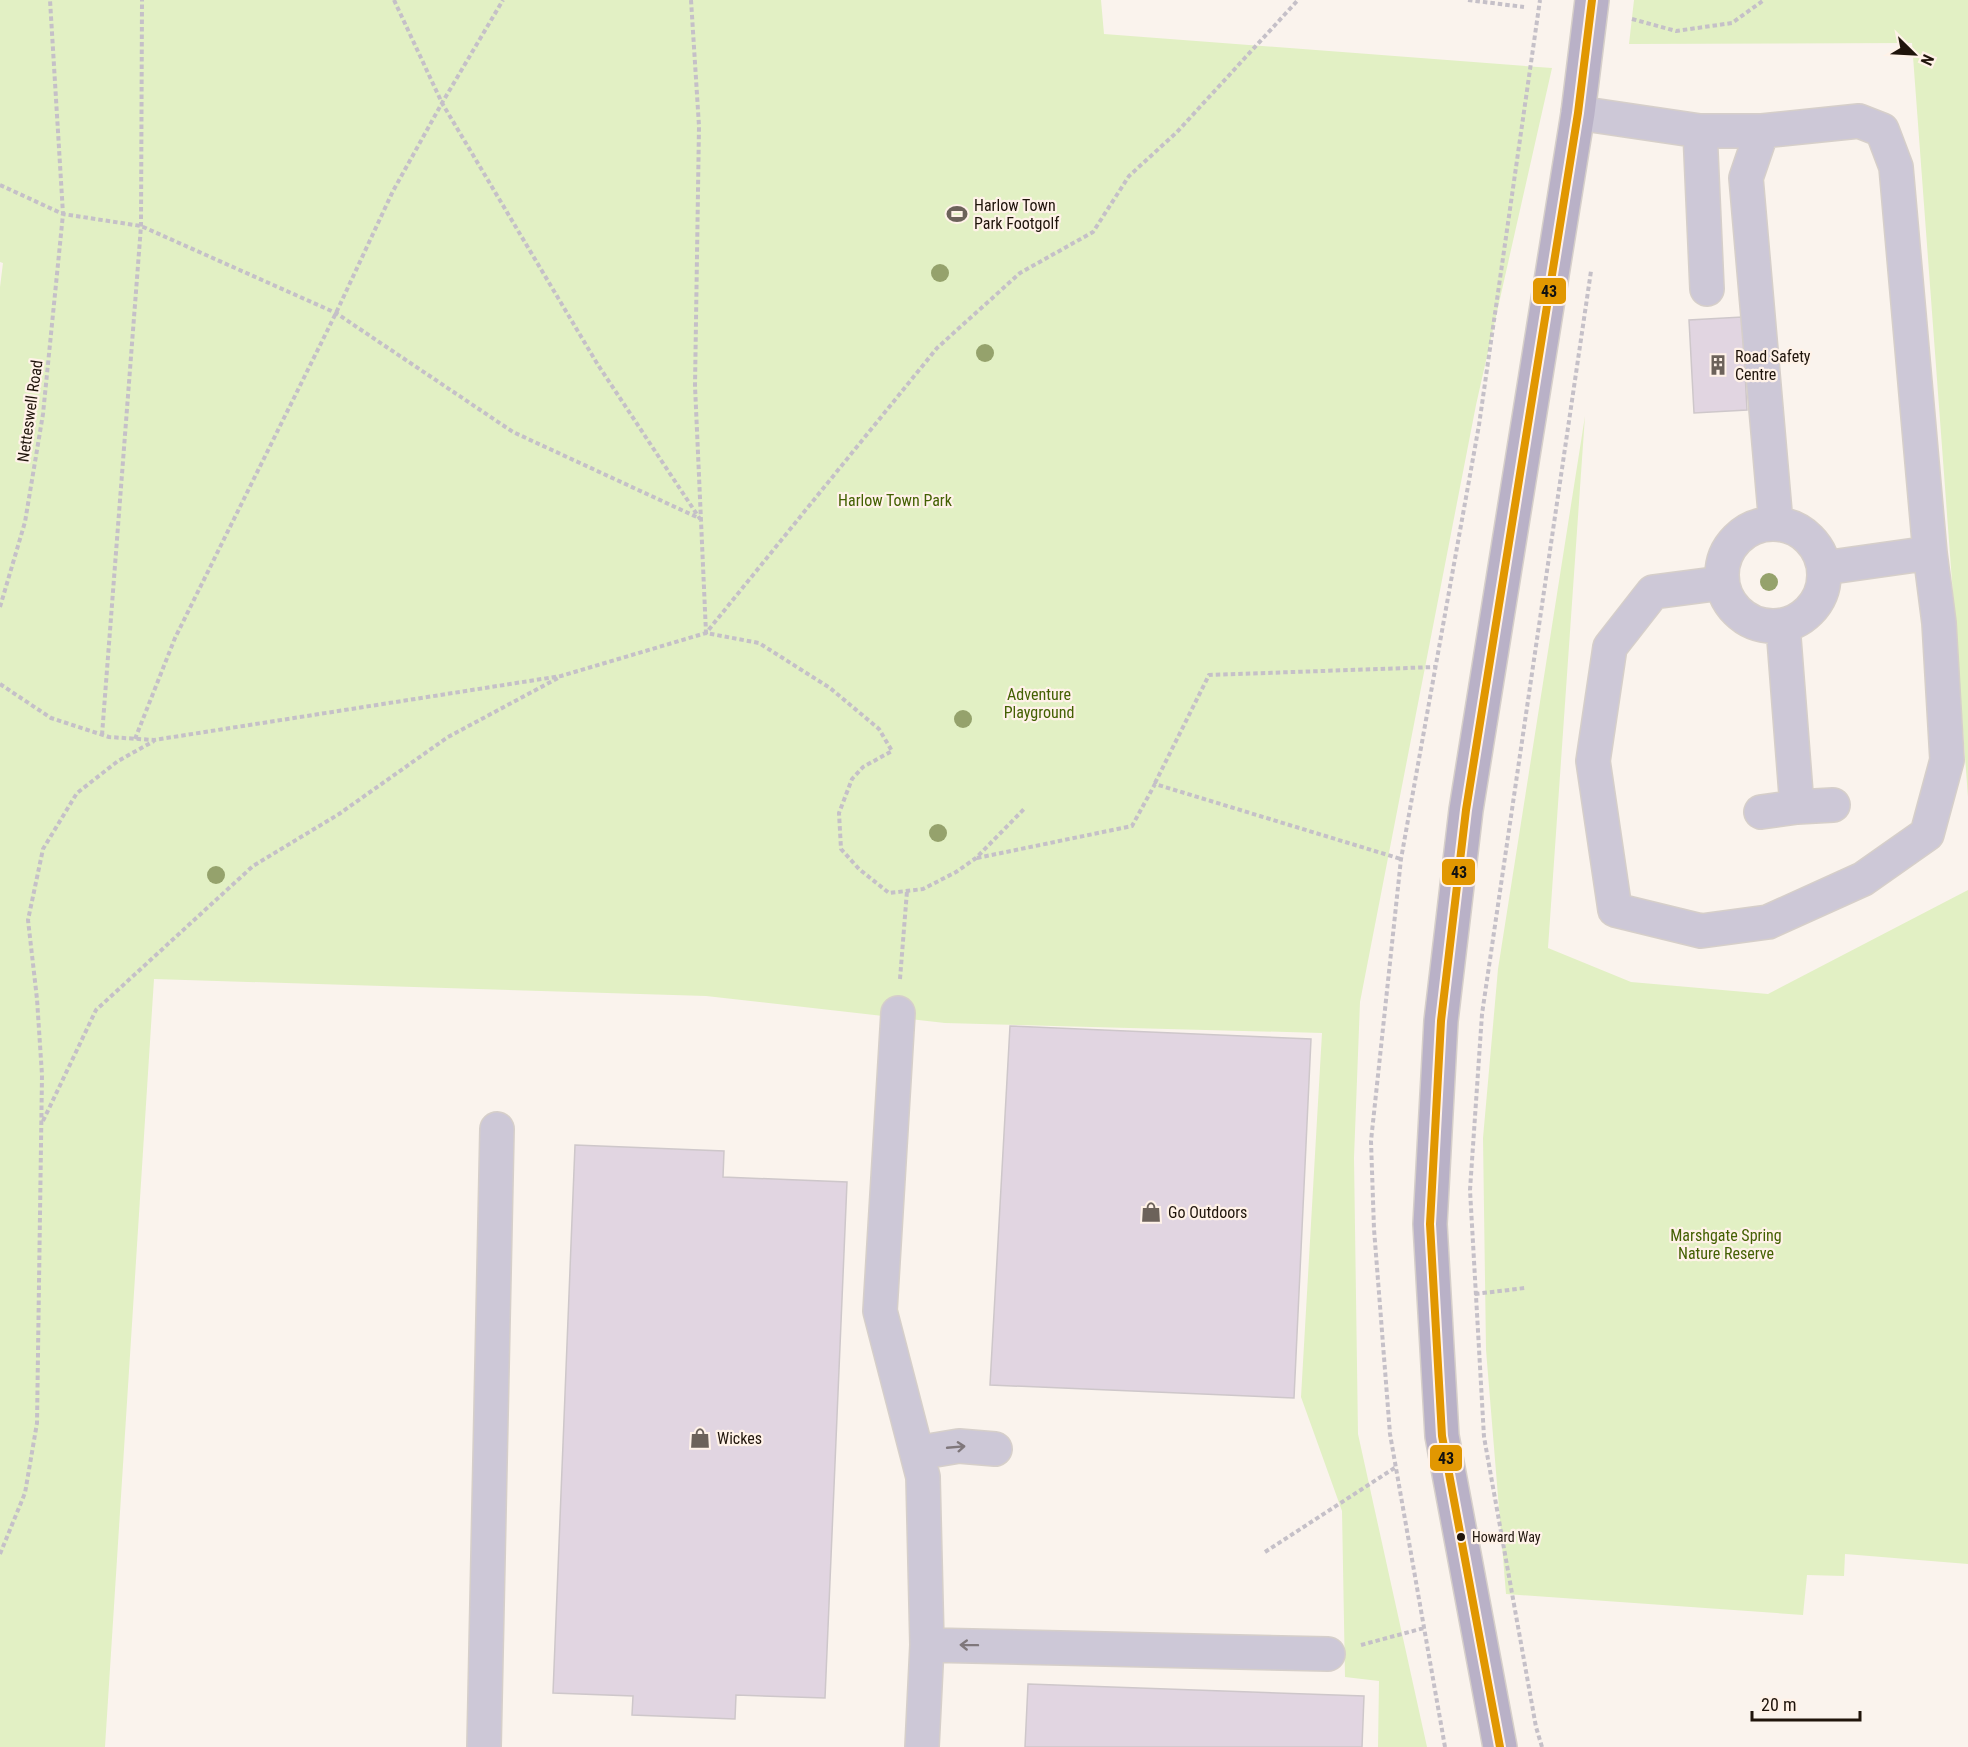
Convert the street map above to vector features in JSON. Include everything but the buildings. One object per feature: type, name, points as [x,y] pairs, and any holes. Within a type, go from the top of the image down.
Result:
[{"type":"highway","points":[[1500,1747],[1442,1436],[1430,1224],[1441,1021],[1466,810],[1578,113],[1592,0]]},
{"type":"lane","points":[[1578,113],[1700,131],[1762,131],[1859,121],[1882,130],[1896,167],[1930,553],[1939,623],[1947,760],[1927,834],[1863,879],[1768,922],[1701,931],[1615,910],[1593,761],[1610,648],[1653,592],[1722,584]]},
{"type":"lane","points":[[1700,131],[1707,289]]},
{"type":"lane","points":[[1762,131],[1746,178],[1776,524]]},
{"type":"lane","points":[[1765,524],[1776,524],[1793,527],[1804,533],[1816,546],[1824,568],[1824,586],[1816,604],[1804,617],[1783,626],[1765,626],[1748,621],[1734,609],[1722,584],[1722,565],[1729,548],[1748,530],[1765,524]]},
{"type":"lane","points":[[1824,568],[1930,553]]},
{"type":"lane","points":[[1783,626],[1797,807]]},
{"type":"lane","points":[[1761,812],[1797,807],[1833,806]]},
{"type":"lane","points":[[898,1013],[880,1311],[923,1477],[927,1645],[922,1747]]},
{"type":"lane","points":[[484,1747],[497,1129]]},
{"type":"lane","points":[[917,1453],[959,1446],[995,1449]]},
{"type":"lane","points":[[927,1645],[1328,1654]]},
{"type":"path","name":"Netteswell Road","points":[[0,607],[25,522],[44,414],[63,214],[50,0]]},
{"type":"path","points":[[102,735],[141,226],[142,0]]},
{"type":"path","points":[[394,0],[442,103],[598,365],[701,519]]},
{"type":"path","points":[[135,739],[175,638],[336,313],[393,191],[503,0]]},
{"type":"path","points":[[691,0],[699,126],[695,386],[706,633]]},
{"type":"path","points":[[706,633],[937,348],[1020,273],[1093,232],[1128,176],[1178,132],[1298,0]]},
{"type":"path","points":[[1468,0],[1524,7]]},
{"type":"path","points":[[1632,19],[1676,31],[1687,30],[1731,23],[1764,0]]},
{"type":"path","points":[[0,185],[63,214],[141,226],[336,313],[513,432],[701,519]]},
{"type":"path","points":[[1542,1747],[1536,1727],[1484,1437],[1470,1190],[1482,1014],[1591,268]]},
{"type":"path","points":[[0,684],[51,718],[102,735],[154,740],[561,676],[706,633],[759,643],[830,688],[879,729],[892,751],[862,768],[852,779],[839,813],[842,849],[859,869],[889,893],[923,889],[956,872],[976,858],[1024,808]]},
{"type":"path","points":[[976,858],[1132,826],[1209,675],[1435,667]]},
{"type":"path","points":[[42,1124],[96,1010],[253,866],[339,814],[448,737],[561,676]]},
{"type":"path","points":[[0,1554],[25,1493],[38,1423],[42,1075],[39,1021],[28,920],[43,849],[77,793],[118,762],[154,740]]},
{"type":"path","points":[[1155,784],[1401,859]]},
{"type":"path","points":[[898,1013],[907,891]]},
{"type":"path","points":[[1475,1293],[1525,1288]]},
{"type":"path","points":[[1265,1552],[1396,1467]]},
{"type":"path","points":[[1328,1654],[1424,1628]]},
{"type":"green space","name":"Harlow Town Park","points":[[0,0],[1101,0],[1104,34],[1552,68],[1476,405],[1360,1002],[1354,1158],[1358,1434],[1427,1747],[1378,1747],[1379,1681],[1345,1677],[1342,1511],[1301,1397],[1322,1033],[945,1023],[706,996],[154,979],[105,1747],[0,1747],[0,287],[3,263],[0,262]]},
{"type":"green space","points":[[1634,0],[1968,0],[1968,797],[1912,43],[1629,44]]},
{"type":"green space","name":"Marshgate Spring Nature Reserve","points":[[1585,416],[1548,948],[1631,982],[1768,994],[1968,890],[1968,1564],[1845,1554],[1844,1576],[1807,1575],[1803,1615],[1506,1594],[1486,1350],[1483,1138],[1498,969]]},
{"type":"transit line","name":"43","points":[[1500,1747],[1442,1436],[1430,1224],[1441,1021],[1466,810],[1578,113],[1592,0]]},
{"type":"place","name":"Harlow Town Park Footgolf","points":[[957,214]]},
{"type":"place","name":"Road Safety Centre","points":[[1718,365]]},
{"type":"place","name":"Go Outdoors","points":[[1151,1212]]},
{"type":"place","name":"Wickes","points":[[700,1438]]},
{"type":"place","name":"Howard Way","points":[[1461,1537]]},
{"type":"park label","name":"Adventure Playground","points":[[1039,703]]}]
